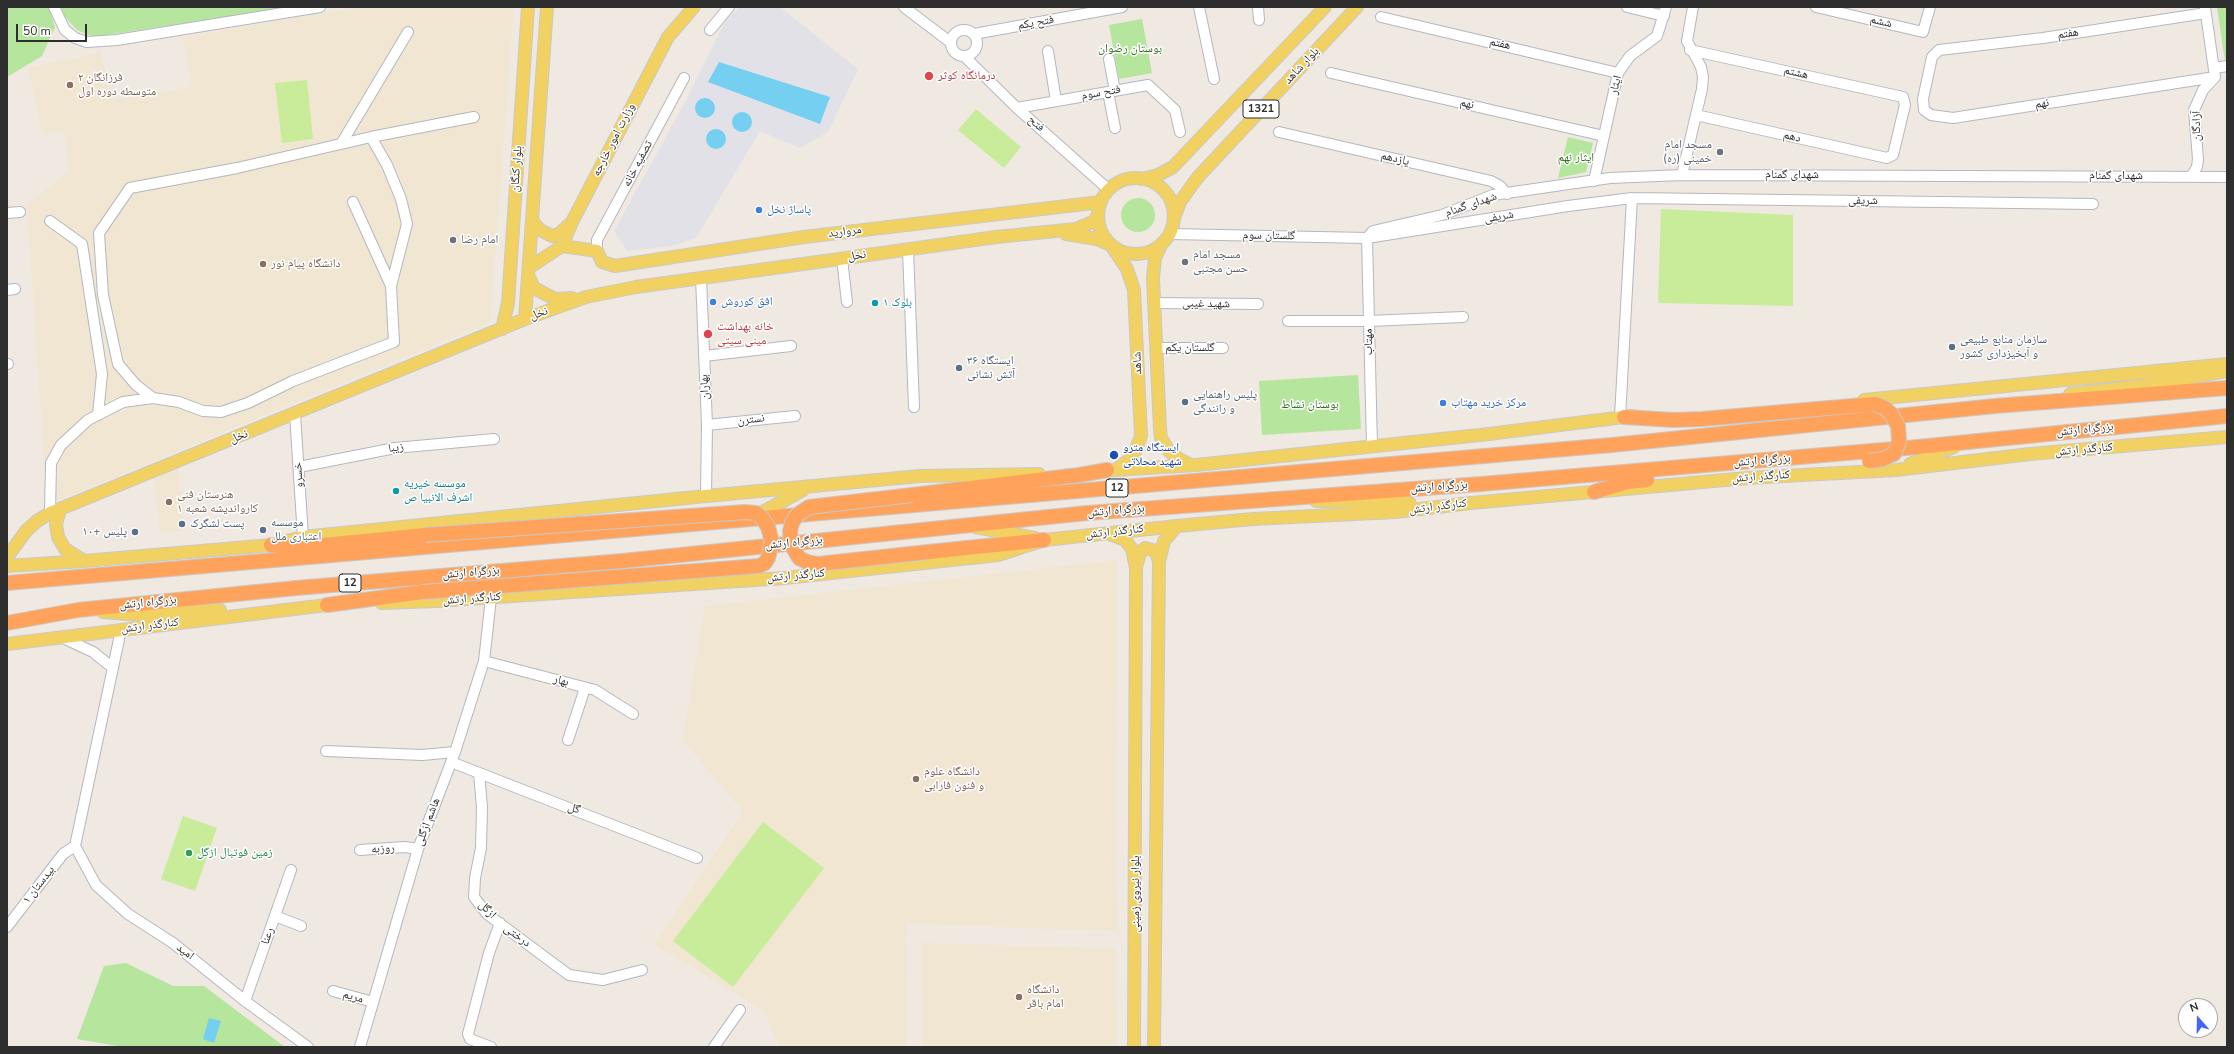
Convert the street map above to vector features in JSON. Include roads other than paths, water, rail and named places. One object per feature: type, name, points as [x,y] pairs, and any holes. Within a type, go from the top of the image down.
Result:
[{"type":"highway","name":"بزرگراه ارتش","points":[[7,584],[1612,445],[1995,406],[2227,388]]},
{"type":"highway","points":[[1594,492],[1636,481],[1883,459],[1894,454],[1899,442],[1898,426],[1891,414],[1885,408],[1875,404],[1779,414],[1674,420],[1622,417]]},
{"type":"highway","name":"بزرگراه ارتش","points":[[7,623],[78,610],[296,588],[622,561],[1087,513],[1488,484],[1918,448],[2227,416]]},
{"type":"highway","points":[[1044,540],[811,563],[799,558],[791,544],[790,531],[792,523],[797,515],[809,507],[1092,474],[1107,470]]},
{"type":"highway","points":[[271,544],[292,548],[425,535],[746,512],[756,513],[762,518],[768,527],[772,542],[768,558],[765,563],[759,566],[423,592],[327,605]]},
{"type":"highway","points":[[7,615],[78,610]]},
{"type":"main road","name":"بلوار کنگان","points":[[502,329],[508,303],[528,7]]},
{"type":"main road","name":"بلوار کنگان","points":[[526,320],[548,7]]},
{"type":"main road","name":"وزارت امور خارجه","points":[[562,246],[572,222],[668,37],[694,7]]},
{"type":"main road","name":"بلوار شاهد","points":[[1141,179],[1158,175],[1173,167],[1325,7]]},
{"type":"main road","name":"بلوار شاهد","points":[[1174,218],[1180,202],[1198,177],[1357,7]]},
{"type":"main road","points":[[516,177],[536,180]]},
{"type":"main road","points":[[1130,179],[1141,179],[1152,182],[1168,196],[1174,218],[1166,238],[1150,251],[1135,254],[1126,253],[1111,245],[1088,237],[1049,232],[1088,226],[1095,221],[1100,207],[1109,190],[1118,183],[1130,179]]},
{"type":"main road","points":[[1100,207],[1101,230],[1111,245]]},
{"type":"main road","name":"مروارید","points":[[596,251],[602,262],[615,266],[804,237],[1100,207]]},
{"type":"main road","points":[[534,223],[540,230],[552,236],[559,234],[572,222]]},
{"type":"main road","name":"نخل","points":[[7,557],[26,531],[36,521],[55,512],[502,329],[586,297],[700,278],[842,258],[996,237],[1049,232]]},
{"type":"main road","name":"شاهد","points":[[1166,238],[1155,258],[1153,278],[1160,429],[1164,444],[1172,454],[1183,462],[1196,465]]},
{"type":"main road","name":"شاهد","points":[[1107,470],[1123,466],[1131,460],[1139,445],[1141,430],[1134,290],[1127,269],[1111,245]]},
{"type":"main road","points":[[530,267],[562,246],[596,251]]},
{"type":"main road","points":[[530,279],[534,288],[555,299],[586,297]]},
{"type":"main road","points":[[508,303],[511,311],[518,311],[523,306],[528,295]]},
{"type":"main road","points":[[7,566],[84,561],[271,544],[303,537],[920,476],[1004,476],[1196,465],[1489,434],[1622,417],[1814,405],[2227,364]]},
{"type":"main road","points":[[1995,406],[2227,371]]},
{"type":"main road","points":[[1141,430],[1146,437],[1151,439],[1156,436],[1160,429]]},
{"type":"main road","name":"کنارگذر ارتش","points":[[7,644],[327,605],[491,598],[793,577],[998,555],[1044,540],[1177,526],[1253,519],[1395,512],[1471,503],[1747,478],[1896,470],[2030,454],[2227,437]]},
{"type":"main road","points":[[1896,470],[1946,449],[1975,441]]},
{"type":"main road","points":[[749,520],[807,487]]},
{"type":"main road","points":[[1267,499],[1375,504],[1471,503]]},
{"type":"main road","points":[[55,512],[58,537],[65,549],[84,561]]},
{"type":"main road","points":[[966,525],[1044,540]]},
{"type":"main road","name":"بلوار نیروی زمینی","points":[[1154,1047],[1158,562],[1164,541],[1177,526]]},
{"type":"main road","name":"بلوار نیروی زمینی","points":[[1108,533],[1124,540],[1132,549],[1136,568],[1137,742],[1134,1047]]},
{"type":"main road","points":[[1136,568],[1140,553],[1146,548],[1156,551],[1158,562]]},
{"type":"main road","points":[[78,610],[139,615],[327,605]]},
{"type":"main road","points":[[1137,742],[1157,742]]},
{"type":"street","points":[[54,7],[65,30],[74,38],[87,42],[116,40],[320,7]]},
{"type":"street","points":[[710,30],[729,7]]},
{"type":"street","points":[[904,7],[950,42],[953,50],[964,56],[972,53],[977,46],[974,34],[962,29],[954,34],[950,42]]},
{"type":"street","name":"فتح یکم","points":[[974,34],[1122,7]]},
{"type":"street","points":[[1200,7],[1214,79]]},
{"type":"street","points":[[1258,7],[1259,20]]},
{"type":"street","points":[[1627,7],[1665,11]]},
{"type":"street","points":[[1682,175],[1703,77],[1701,67],[1690,50],[1686,37],[1693,7]]},
{"type":"street","name":"ششم","points":[[1816,7],[1923,32],[1930,7]]},
{"type":"street","points":[[2206,10],[2215,72],[2227,66]]},
{"type":"street","name":"هفتم","points":[[1932,57],[1939,50],[2043,38],[2206,10]]},
{"type":"street","name":"ایثار","points":[[1594,181],[1618,74],[1630,56],[1658,36],[1665,11]]},
{"type":"street","name":"هفتم","points":[[1381,17],[1618,74]]},
{"type":"street","points":[[341,144],[408,32]]},
{"type":"street","name":"هشتم","points":[[1690,50],[1903,97],[1905,105],[1893,155],[1887,158]]},
{"type":"street","points":[[1048,51],[1056,101]]},
{"type":"street","name":"فتح","points":[[964,56],[1017,108],[1109,190]]},
{"type":"street","name":"نهم","points":[[1932,57],[1923,99],[1924,110],[1940,118],[1953,118],[2215,72]]},
{"type":"street","points":[[1109,59],[1115,128]]},
{"type":"street","name":"آزادگان","points":[[2191,177],[2197,167],[2198,159],[2194,110],[2203,90],[2215,72]]},
{"type":"street","name":"نهم","points":[[1331,73],[1604,136]]},
{"type":"street","name":"تصفیه خانه","points":[[596,251],[597,240],[684,78]]},
{"type":"street","name":"فتح سوم","points":[[1017,108],[1148,85],[1175,110],[1180,132]]},
{"type":"street","name":"دهم","points":[[1696,115],[1887,158]]},
{"type":"street","points":[[153,398],[136,385],[118,364],[104,295],[100,233],[130,188],[237,168],[341,144],[474,117]]},
{"type":"street","name":"یازدهم","points":[[1279,132],[1491,181],[1500,186],[1507,194]]},
{"type":"street","points":[[55,512],[52,463],[61,445],[88,420],[123,402],[153,398],[179,402],[203,411],[221,412],[248,403],[294,381],[394,342],[391,286],[407,224],[401,199],[388,164],[371,138]]},
{"type":"street","name":"شهدای گمنام","points":[[1367,238],[1373,231],[1378,229],[1442,215],[1493,195],[1594,181],[1682,175],[2227,177]]},
{"type":"street","points":[[1622,417],[1632,198]]},
{"type":"street","name":"شریفی","points":[[1367,238],[1568,206],[1632,198],[2093,204]]},
{"type":"street","points":[[353,202],[391,286]]},
{"type":"street","points":[[7,213],[20,212]]},
{"type":"street","points":[[50,222],[82,244],[102,374],[98,415]]},
{"type":"street","name":"گلستان سوم","points":[[1166,238],[1367,238]]},
{"type":"street","name":"مهتاب","points":[[1367,238],[1372,446]]},
{"type":"street","points":[[908,250],[914,408]]},
{"type":"street","points":[[842,258],[848,302]]},
{"type":"street","name":"بهاران","points":[[700,278],[707,425],[706,496]]},
{"type":"street","name":"شهید غیبی","points":[[1154,303],[1258,304]]},
{"type":"street","points":[[1288,321],[1369,321],[1463,317]]},
{"type":"street","points":[[704,356],[791,346]]},
{"type":"street","name":"گلستان یکم","points":[[1156,348],[1223,348]]},
{"type":"street","name":"خسرو","points":[[296,414],[303,537]]},
{"type":"street","name":"نسترن","points":[[707,425],[795,416]]},
{"type":"street","name":"زیبا","points":[[298,467],[395,448],[494,439]]},
{"type":"street","name":"هاشم ازگلی","points":[[360,1047],[418,849],[455,752],[484,661],[491,598]]},
{"type":"street","points":[[75,846],[121,630]]},
{"type":"street","points":[[61,637],[93,652],[113,668]]},
{"type":"street","name":"بهار","points":[[484,661],[595,690],[633,714]]},
{"type":"street","points":[[568,740],[585,688]]},
{"type":"street","points":[[326,751],[422,755],[455,752]]},
{"type":"street","name":"گل","points":[[451,762],[697,858]]},
{"type":"street","name":"ازگل","points":[[479,773],[482,807],[481,848],[475,878],[474,897],[487,914],[500,923]]},
{"type":"street","name":"بیدستان ۱","points":[[7,927],[63,854],[75,846]]},
{"type":"street","name":"امید","points":[[75,846],[96,885],[128,914],[203,965],[245,1001],[308,1047]]},
{"type":"street","name":"روزبه","points":[[360,850],[405,847],[418,849]]},
{"type":"street","name":"رعنا","points":[[245,1001],[291,870]]},
{"type":"street","points":[[275,916],[301,926]]},
{"type":"street","name":"درختی","points":[[490,1047],[468,1038],[489,952],[500,923],[569,975],[604,980],[642,970]]},
{"type":"street","name":"مریم","points":[[333,991],[373,1002]]},
{"type":"street","points":[[714,1047],[740,1010]]},
{"type":"water","points":[[719,62],[830,97],[820,124],[708,82]]},
{"type":"water","points":[[701,98],[709,98],[715,104],[715,112],[709,118],[701,118],[695,112],[695,104]]},
{"type":"water","points":[[738,112],[746,112],[752,118],[752,126],[746,132],[738,132],[732,126],[732,118]]},
{"type":"water","points":[[712,129],[720,129],[726,135],[726,143],[720,149],[712,149],[706,143],[706,135]]},
{"type":"water","points":[[209,1018],[221,1021],[214,1043],[203,1039]]},
{"type":"place","name":"درمانگاه کوثر","points":[[929,76]]},
{"type":"place","name":"فرزانگان ۲ متوسطه دوره اول","points":[[70,85]]},
{"type":"place","name":"مسجد امام خمینی (ره)","points":[[1720,152]]},
{"type":"place","name":"پاساژ نخل","points":[[759,210]]},
{"type":"place","name":"امام رضا","points":[[453,240]]},
{"type":"place","name":"مسجد امام حسن مجتبی","points":[[1185,262]]},
{"type":"place","name":"دانشگاه پیام نور","points":[[263,264]]},
{"type":"place","name":"افق کوروش","points":[[713,302]]},
{"type":"place","name":"۱ بلوک","points":[[875,303]]},
{"type":"place","name":"خانه بهداشت مینی سیتی","points":[[708,334]]},
{"type":"place","name":"سازمان منابع طبیعی و آبخیزداری کشور","points":[[1952,347]]},
{"type":"place","name":"ایستگاه ۳۶ آتش نشانی","points":[[959,368]]},
{"type":"place","name":"پلیس راهنمایی و رانندگی","points":[[1185,402]]},
{"type":"place","name":"مرکز خرید مهتاب","points":[[1443,403]]},
{"type":"place","name":"ایستگاه مترو شهید محلاتی","points":[[1114,455]]},
{"type":"place","name":"موسسه خیریه اشرف الانبیا ص","points":[[396,491]]},
{"type":"place","name":"هنرستان فنی کارواندیشه شعبه ۱","points":[[169,502]]},
{"type":"place","name":"پست لشگرک","points":[[182,524]]},
{"type":"place","name":"موسسه اعتباری ملل","points":[[263,530]]},
{"type":"place","name":"پلیس +۱۰","points":[[135,532]]},
{"type":"place","name":"دانشگاه علوم و فنون فارابی","points":[[916,779]]},
{"type":"place","name":"زمین فوتبال ازگل","points":[[189,853]]},
{"type":"place","name":"دانشگاه امام باقر","points":[[1019,997]]},
{"type":"park label","name":"بوستان رضوان","points":[[1130,49]]},
{"type":"park label","name":"ایثار نهم","points":[[1576,158]]},
{"type":"park label","name":"بوستان نشاط","points":[[1310,405]]}]
